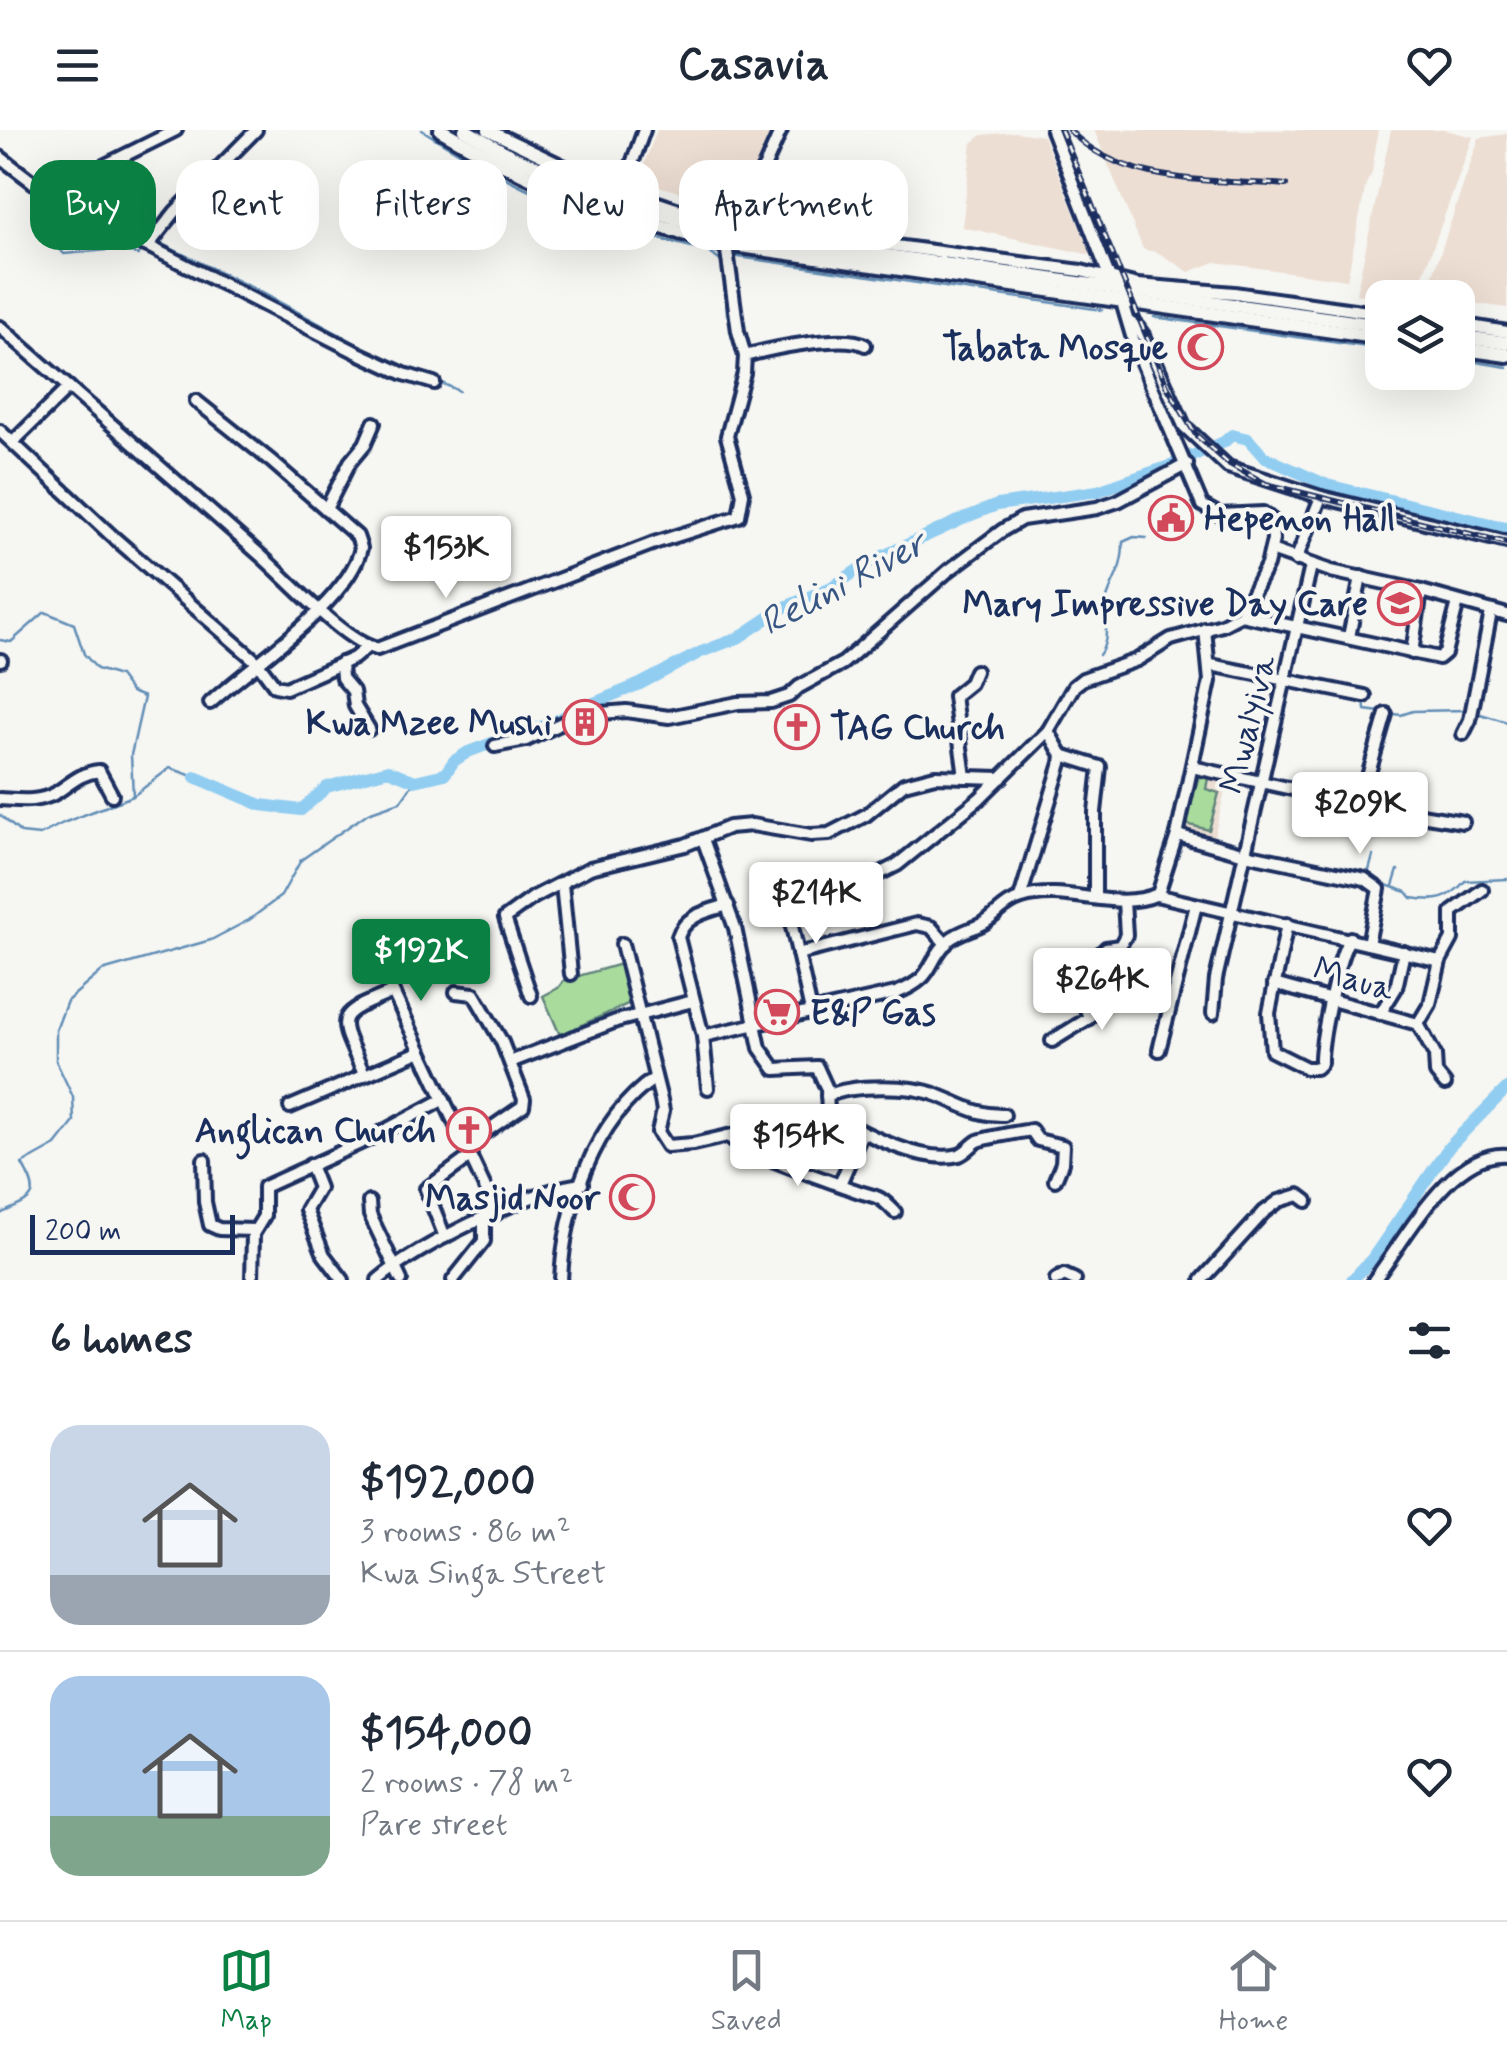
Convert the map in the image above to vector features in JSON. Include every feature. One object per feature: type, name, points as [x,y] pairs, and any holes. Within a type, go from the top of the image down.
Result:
[{"type":"main road","points":[[441,130],[609,212],[679,224]]},
{"type":"main road","points":[[465,130],[509,162],[527,168]]},
{"type":"main road","points":[[824,250],[1122,302],[1365,336]]},
{"type":"main road","points":[[860,250],[1111,282],[1365,323]]},
{"type":"main road","points":[[1475,338],[1507,343]]},
{"type":"main road","points":[[1475,350],[1507,355]]},
{"type":"street","points":[[115,160],[176,130]]},
{"type":"street","points":[[156,236],[256,130]]},
{"type":"street","points":[[488,130],[547,160]]},
{"type":"street","points":[[633,160],[644,130]]},
{"type":"street","points":[[768,160],[781,130]]},
{"type":"street","points":[[1052,130],[1111,282],[1234,293],[1365,312]]},
{"type":"street","points":[[0,156],[30,180]]},
{"type":"street","points":[[156,250],[354,351],[434,383]]},
{"type":"street","points":[[0,327],[319,607],[338,628],[377,649],[657,542],[739,516],[743,494],[727,436],[745,356],[738,331],[729,250]]},
{"type":"street","points":[[1122,302],[1135,346],[1199,500],[1208,510],[1220,514],[1263,512],[1273,523],[1264,575],[1242,616]]},
{"type":"street","points":[[1129,322],[1145,338],[1171,403],[1193,435],[1228,467],[1321,497],[1507,542]]},
{"type":"street","points":[[1475,327],[1507,332]]},
{"type":"street","points":[[745,356],[806,344],[857,341],[865,345]]},
{"type":"street","points":[[13,442],[68,387]]},
{"type":"street","points":[[196,401],[272,460],[357,536],[361,548],[338,589],[273,652],[210,703]]},
{"type":"street","points":[[326,510],[374,423]]},
{"type":"street","points":[[0,431],[111,535],[257,662],[270,683],[286,688],[354,658],[367,647]]},
{"type":"street","points":[[495,746],[526,740],[589,714],[626,711],[668,717],[789,696],[844,663],[948,571],[1003,530],[1022,519],[1118,502],[1186,463]]},
{"type":"street","points":[[1296,560],[1321,497]]},
{"type":"street","points":[[1271,550],[1311,566],[1507,615]]},
{"type":"street","name":"Mwalyiva","points":[[1213,1012],[1230,914],[1311,566]]},
{"type":"street","points":[[1349,636],[1361,578]]},
{"type":"street","points":[[1412,653],[1420,591]]},
{"type":"street","points":[[811,1011],[785,896],[888,871],[1001,778],[1048,731],[1074,686],[1083,678],[1137,660],[1171,639],[1242,616],[1441,657],[1458,602]]},
{"type":"street","points":[[1463,734],[1470,720],[1491,612]]},
{"type":"street","points":[[1156,895],[1177,835],[1211,665],[1204,630]]},
{"type":"street","points":[[340,663],[342,678],[354,692],[355,706],[369,728]]},
{"type":"street","points":[[1211,665],[1364,696]]},
{"type":"street","points":[[965,777],[954,696],[970,683],[975,671]]},
{"type":"street","points":[[1360,804],[1386,714]]},
{"type":"street","points":[[1048,731],[1062,755],[1100,767],[1094,812],[1095,897]]},
{"type":"street","points":[[1020,898],[1062,755]]},
{"type":"street","points":[[1192,767],[1463,822]]},
{"type":"street","points":[[0,799],[38,800],[98,771],[112,795]]},
{"type":"street","points":[[531,996],[505,918],[534,897],[601,864],[703,839],[739,824],[829,834],[866,814],[904,784],[935,776],[1001,778]]},
{"type":"street","points":[[1177,835],[1376,884],[1379,889],[1368,944]]},
{"type":"street","points":[[703,839],[728,905],[760,1048],[775,1068],[814,1065],[828,1096],[828,1113]]},
{"type":"street","points":[[562,884],[571,974]]},
{"type":"street","name":"Maua","points":[[1418,1024],[1430,1004],[1440,961],[1454,933],[1452,912],[1482,890]]},
{"type":"street","points":[[702,1036],[913,986],[930,971],[946,944],[1020,898],[1052,895],[1124,902],[1156,895],[1440,961]]},
{"type":"street","points":[[1052,1041],[1088,1019],[1084,1003],[1100,954],[1106,948],[1120,946],[1126,935],[1124,902]]},
{"type":"street","points":[[1159,1050],[1196,904]]},
{"type":"street","points":[[708,1088],[702,1036],[680,950],[680,931],[689,919],[728,905]]},
{"type":"street","points":[[798,954],[917,924],[931,927],[946,944]]},
{"type":"street","points":[[1287,924],[1269,1020],[1272,1051],[1306,1068],[1318,1067],[1322,1061],[1321,1042],[1342,952],[1350,938]]},
{"type":"street","points":[[622,944],[663,1111],[658,1132],[664,1144],[676,1148],[828,1113],[862,1132],[937,1156],[960,1154],[978,1141],[1031,1130],[1038,1140],[1064,1147],[1055,1180]]},
{"type":"street","points":[[1380,1014],[1396,988],[1404,952]]},
{"type":"street","points":[[385,975],[497,1213]]},
{"type":"street","name":"Maua","points":[[1274,984],[1418,1024],[1435,1055],[1434,1068],[1445,1084]]},
{"type":"street","points":[[364,1074],[344,1027],[345,1016],[352,1008],[393,992]]},
{"type":"street","points":[[444,1237],[426,1189],[522,1106],[522,1091],[510,1062],[474,994],[456,992]]},
{"type":"street","points":[[510,1062],[616,1021],[693,1002]]},
{"type":"street","points":[[290,1107],[420,1051]]},
{"type":"street","points":[[561,1280],[564,1244],[582,1184],[605,1130],[623,1104],[655,1078]]},
{"type":"street","points":[[828,1096],[850,1088],[916,1090],[940,1096],[970,1112],[1004,1116]]},
{"type":"street","points":[[252,1280],[254,1230],[264,1216],[264,1187],[370,1139],[444,1099]]},
{"type":"street","points":[[840,1184],[862,1132]]},
{"type":"street","points":[[728,1136],[747,1148],[880,1196],[895,1212]]},
{"type":"street","points":[[1374,1280],[1441,1188],[1482,1159],[1507,1155]]},
{"type":"street","points":[[204,1160],[210,1226],[254,1230]]},
{"type":"street","points":[[310,1165],[320,1188],[306,1210],[324,1255],[343,1280]]},
{"type":"street","points":[[378,1280],[444,1237],[561,1188],[582,1184]]},
{"type":"street","points":[[1202,1280],[1274,1204],[1299,1195],[1307,1201]]},
{"type":"street","points":[[369,1202],[370,1216],[400,1280]]},
{"type":"street","points":[[454,1280],[484,1241],[484,1219]]},
{"type":"street","points":[[1056,1280],[1064,1275],[1075,1280]]},
{"type":"shaded area","points":[[657,130],[777,130],[761,160],[679,160],[679,192],[659,186],[659,160],[646,160]]},
{"type":"shaded area","points":[[1094,130],[1378,130],[1347,280],[1215,262],[1189,272],[1159,253],[1143,249]]},
{"type":"shaded area","points":[[1391,130],[1446,130],[1473,137],[1421,280],[1365,280],[1365,296],[1356,294]]},
{"type":"shaded area","points":[[1015,132],[1043,136],[1091,255],[962,227],[972,143],[982,135]]},
{"type":"shaded area","points":[[1507,134],[1507,308],[1475,303],[1475,280],[1431,280],[1479,138]]},
{"type":"shaded area","points":[[1199,770],[1228,778],[1213,841],[1182,834]]},
{"type":"green space","points":[[1199,775],[1208,778],[1206,789],[1219,793],[1209,830],[1186,824]]},
{"type":"green space","points":[[624,963],[630,1003],[560,1035],[543,996],[564,980]]},
{"type":"waterway","points":[[422,130],[493,172],[567,207],[644,234],[724,254]]},
{"type":"waterway","points":[[156,241],[378,355],[426,375]]},
{"type":"waterway","points":[[61,250],[64,254],[108,250]]},
{"type":"waterway","points":[[122,250],[138,255],[142,250]]},
{"type":"waterway","points":[[709,252],[724,264],[727,314],[732,326]]},
{"type":"waterway","points":[[732,256],[1102,310]]},
{"type":"waterway","points":[[1154,317],[1365,347]]},
{"type":"waterway","points":[[735,339],[739,365]]},
{"type":"waterway","points":[[1475,362],[1507,367]]},
{"type":"waterway","points":[[437,381],[459,391]]},
{"type":"waterway","name":"Relini River","points":[[195,777],[261,805],[301,810],[327,787],[388,770],[415,781],[445,774],[454,761],[468,752],[551,724],[738,638],[783,608],[834,586],[868,563],[969,516],[997,505],[1098,491],[1167,467],[1232,435],[1248,439],[1264,457],[1327,485],[1507,528]]},
{"type":"waterway","points":[[1099,655],[1106,635],[1107,598],[1120,566],[1123,542],[1134,537],[1147,538]]},
{"type":"waterway","points":[[0,640],[11,642],[45,612],[74,624],[84,654],[97,669],[119,676],[131,692],[144,697],[131,755],[133,796]]},
{"type":"waterway","points":[[372,643],[388,640]]},
{"type":"waterway","points":[[1285,714],[1290,686]]},
{"type":"waterway","points":[[1364,698],[1365,710],[1380,712]]},
{"type":"waterway","points":[[1388,713],[1469,710]]},
{"type":"waterway","points":[[1477,713],[1507,722]]},
{"type":"waterway","points":[[0,815],[21,833],[40,835],[133,796],[170,768],[195,777]]},
{"type":"waterway","points":[[0,1214],[31,1196],[32,1184],[22,1164],[56,1145],[74,1122],[73,1097],[56,1061],[56,1030],[67,1001],[102,971],[211,940],[249,920],[281,896],[301,860],[368,813],[400,802],[415,781]]},
{"type":"waterway","points":[[1252,850],[1268,854]]},
{"type":"waterway","points":[[1368,874],[1373,856]]},
{"type":"waterway","points":[[1393,886],[1398,870]]},
{"type":"waterway","points":[[1383,884],[1407,892],[1412,898],[1428,900],[1448,896],[1465,881],[1507,879]]},
{"type":"waterway","points":[[839,1001],[860,996]]},
{"type":"waterway","points":[[1352,1280],[1372,1259],[1449,1147],[1507,1088]]},
{"type":"railway","points":[[1061,130],[1168,388],[1196,435],[1228,463],[1266,484],[1507,543]]},
{"type":"railway","points":[[1069,130],[1116,162],[1143,171],[1200,180],[1286,185]]},
{"type":"place","name":"Tabata Mosque","points":[[1201,347]]},
{"type":"place","name":"Hepenon Hall","points":[[1171,518]]},
{"type":"place","name":"Mary Impressive Day Care","points":[[1400,603]]},
{"type":"place","name":"Kwa Mzee Mushi","points":[[585,722]]},
{"type":"place","name":"TAG Church","points":[[797,727]]},
{"type":"place","name":"E&P Gas","points":[[777,1012]]},
{"type":"place","name":"Anglican Church","points":[[469,1130]]},
{"type":"place","name":"Masjid Noor","points":[[632,1197]]}]
